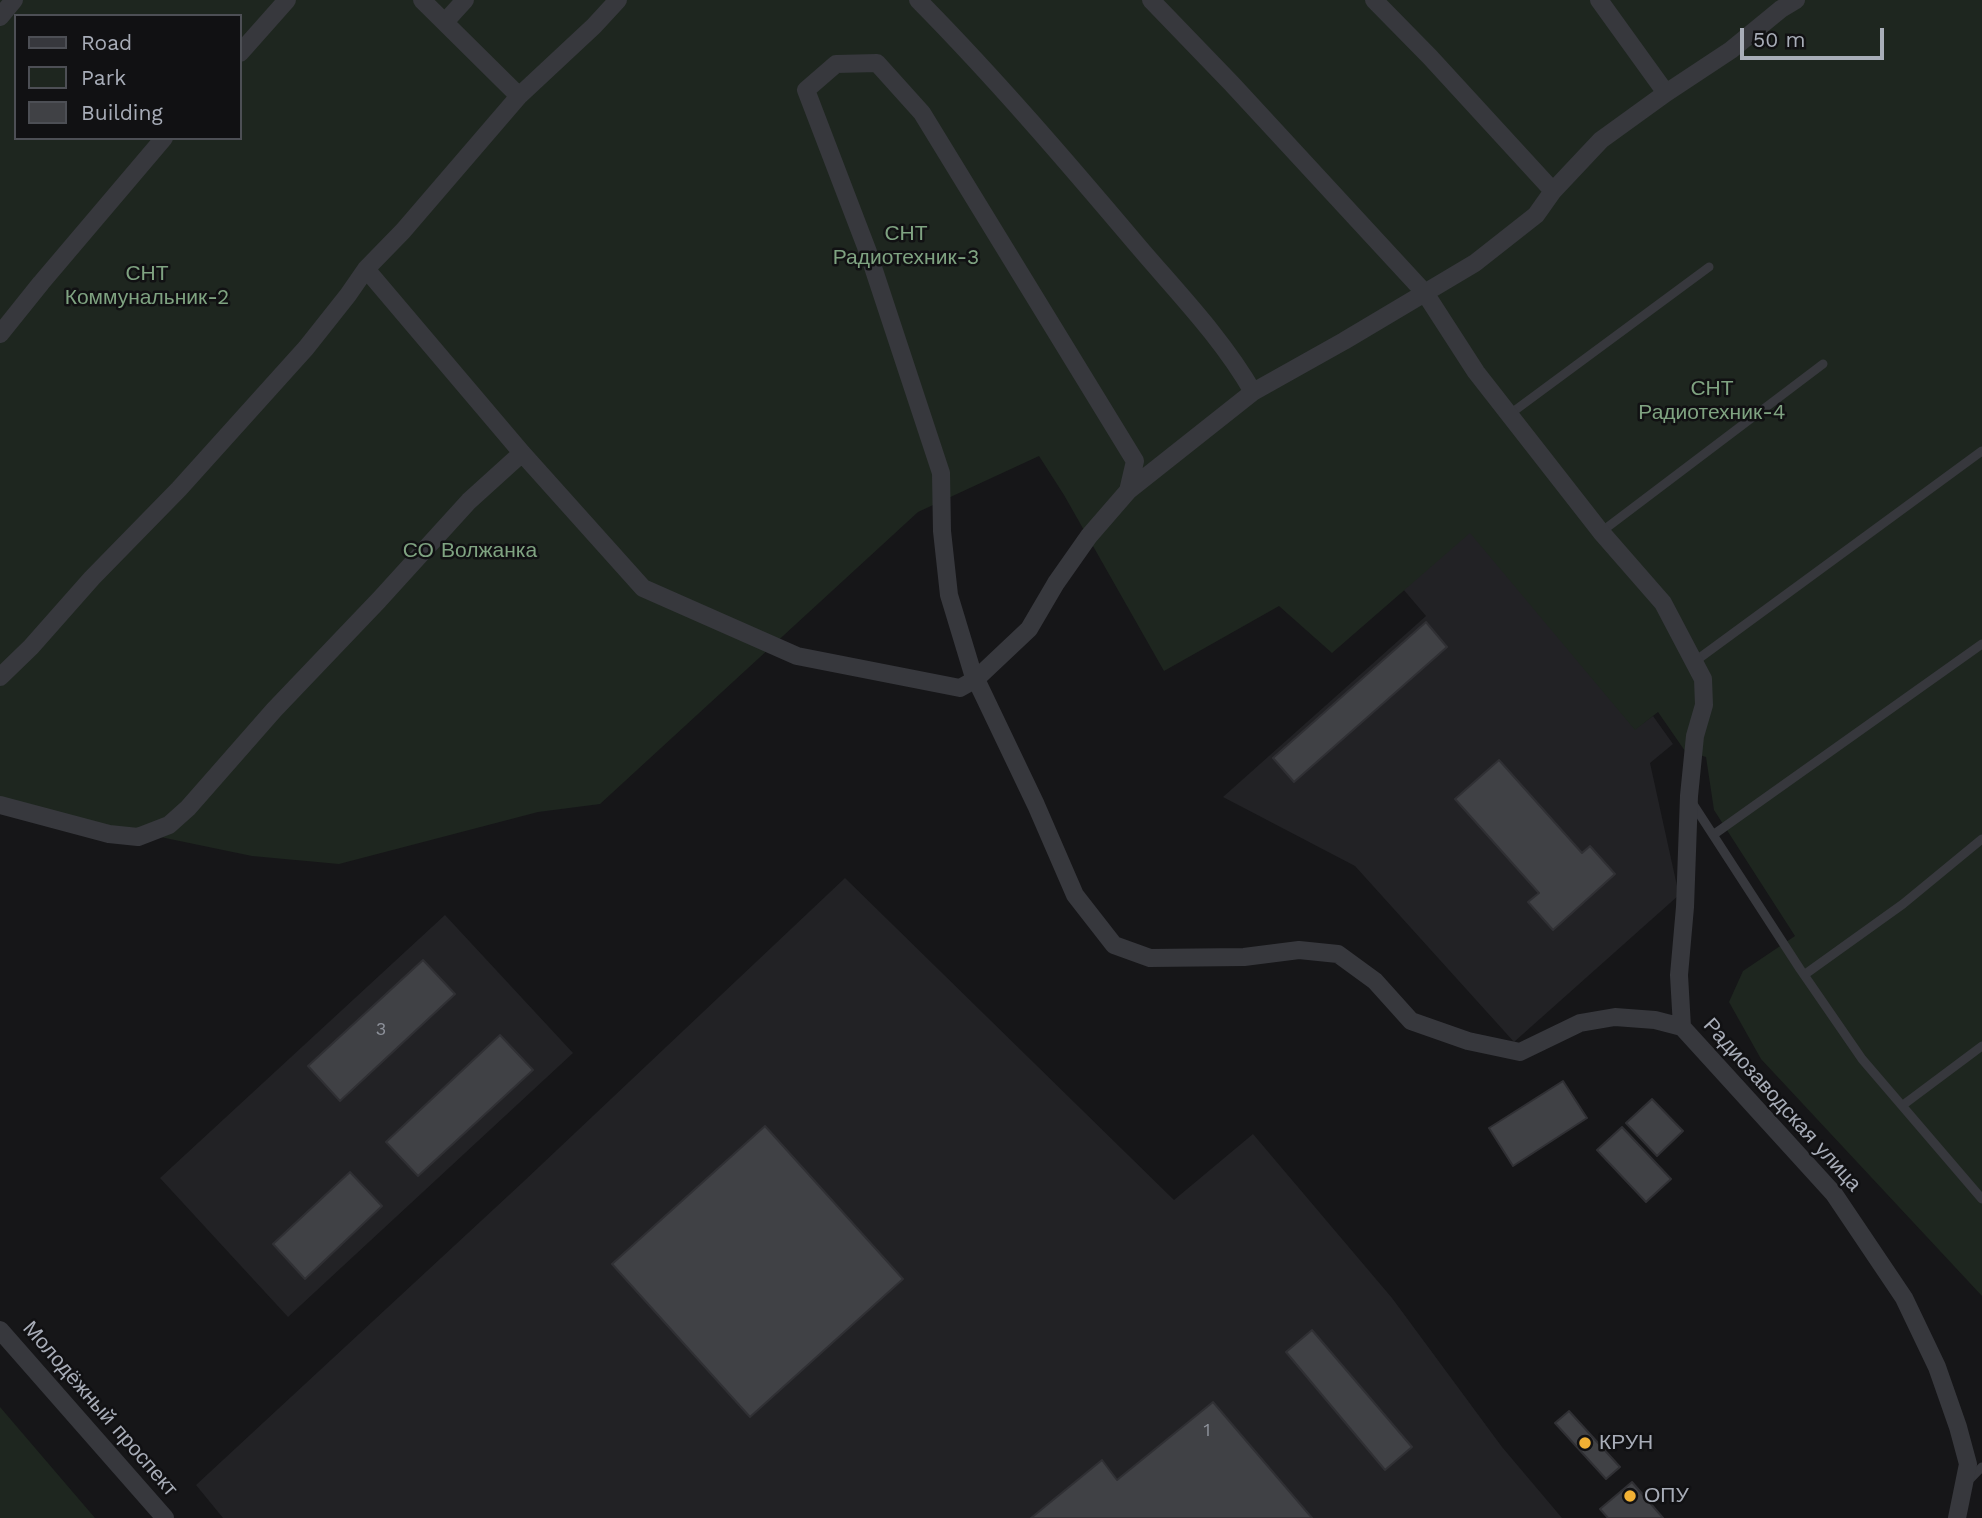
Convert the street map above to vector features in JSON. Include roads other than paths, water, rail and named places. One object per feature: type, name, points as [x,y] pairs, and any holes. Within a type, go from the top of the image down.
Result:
[{"type":"street","points":[[0,17],[14,0]]},
{"type":"street","points":[[242,51],[287,0]]},
{"type":"street","points":[[422,0],[519,96]]},
{"type":"street","points":[[445,22],[464,0]]},
{"type":"street","points":[[0,677],[179,489],[306,348],[366,269],[403,231],[519,96],[618,0]]},
{"type":"street","points":[[918,0],[963,46],[1132,239],[1234,359],[1253,392]]},
{"type":"street","points":[[1128,491],[1135,461],[922,113],[877,63],[836,64],[806,90],[868,251],[941,473],[942,531],[949,595],[976,679],[1075,895],[1114,945],[1150,958],[1244,957],[1299,950],[1338,954],[1375,981],[1411,1021],[1468,1041],[1520,1052],[1580,1023],[1615,1017],[1655,1020],[1682,1027],[1679,975],[1685,907],[1689,796],[1695,736],[1704,705],[1703,679],[1663,603],[1601,532],[1476,372],[1425,293],[1151,0]]},
{"type":"street","points":[[1374,0],[1553,191]]},
{"type":"street","points":[[1599,0],[1666,93]]},
{"type":"street","points":[[366,269],[522,453],[643,588],[797,656],[960,688],[976,679],[1029,629],[1056,583],[1089,536],[1128,491],[1253,392],[1475,263],[1536,215],[1553,191],[1601,140],[1731,50],[1785,3]]},
{"type":"street","points":[[0,334],[162,140]]},
{"type":"street","points":[[0,805],[108,834],[138,837],[169,825],[188,808],[274,710],[469,501],[522,453]]},
{"type":"street","name":"Радиозаводская улица","points":[[1682,1027],[1833,1194],[1904,1298],[1937,1367],[1968,1464],[1957,1518]]},
{"type":"street","name":"Молодёжный проспект","points":[[0,1330],[165,1518]]},
{"type":"lane","points":[[1510,414],[1709,267]]},
{"type":"lane","points":[[1601,532],[1823,363]]},
{"type":"lane","points":[[1694,662],[1982,451]]},
{"type":"lane","points":[[1713,835],[1982,644]]},
{"type":"lane","points":[[1689,796],[1804,975],[1862,1059],[1982,1199]]},
{"type":"lane","points":[[1804,975],[1903,904],[1982,839]]},
{"type":"lane","points":[[1903,1105],[1982,1046]]},
{"type":"lane","points":[[1965,1479],[1971,1478],[1982,1467]]},
{"type":"place","name":"КРУН","points":[[1585,1443]]},
{"type":"place","name":"ОПУ","points":[[1630,1496]]},
{"type":"park label","name":"СНТ Радиотехник-3","points":[[906,246]]},
{"type":"park label","name":"СНТ Коммунальник-2","points":[[147,286]]},
{"type":"park label","name":"СНТ Радиотехник-4","points":[[1712,401]]},
{"type":"park label","name":"СО Волжанка","points":[[470,551]]}]
